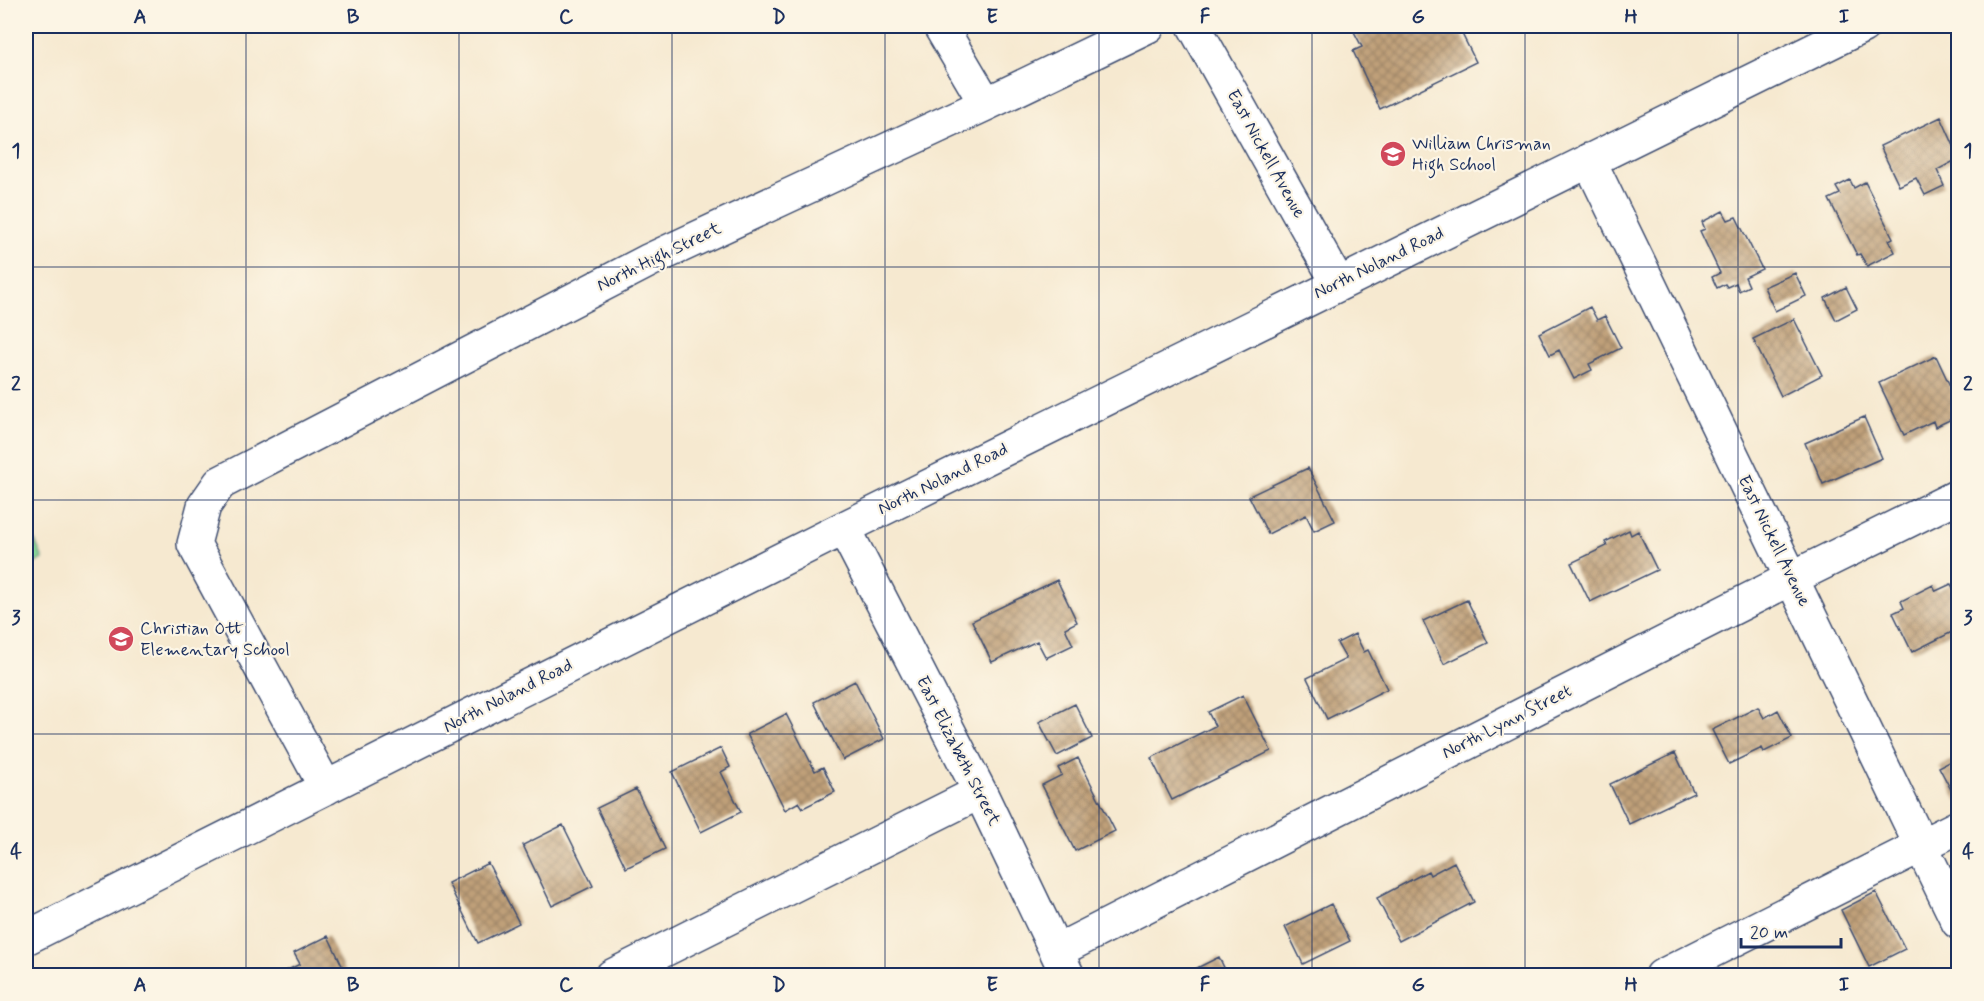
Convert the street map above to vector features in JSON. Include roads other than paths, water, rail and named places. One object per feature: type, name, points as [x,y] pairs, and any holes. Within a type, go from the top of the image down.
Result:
[{"type":"street","points":[[940,26],[986,104]]},
{"type":"street","name":"North High Street","points":[[326,788],[194,543],[204,506],[220,483],[650,260],[1148,26]]},
{"type":"street","name":"East Nickell Avenue","points":[[1194,26],[1338,283]]},
{"type":"street","name":"North Noland Road","points":[[26,938],[844,528],[1863,26]]},
{"type":"street","name":"East Nickell Avenue","points":[[1589,160],[1959,922]]},
{"type":"street","name":"North Lynn Street","points":[[1062,963],[1792,578],[1959,496]]},
{"type":"street","name":"East Elizabeth Street","points":[[844,528],[980,792],[1062,963]]},
{"type":"street","points":[[612,975],[980,792]]},
{"type":"street","points":[[1662,975],[1959,827]]},
{"type":"place","name":"William Chrisman High School","points":[[1393,154]]},
{"type":"place","name":"Christian Ott Elementary School","points":[[121,639]]}]
